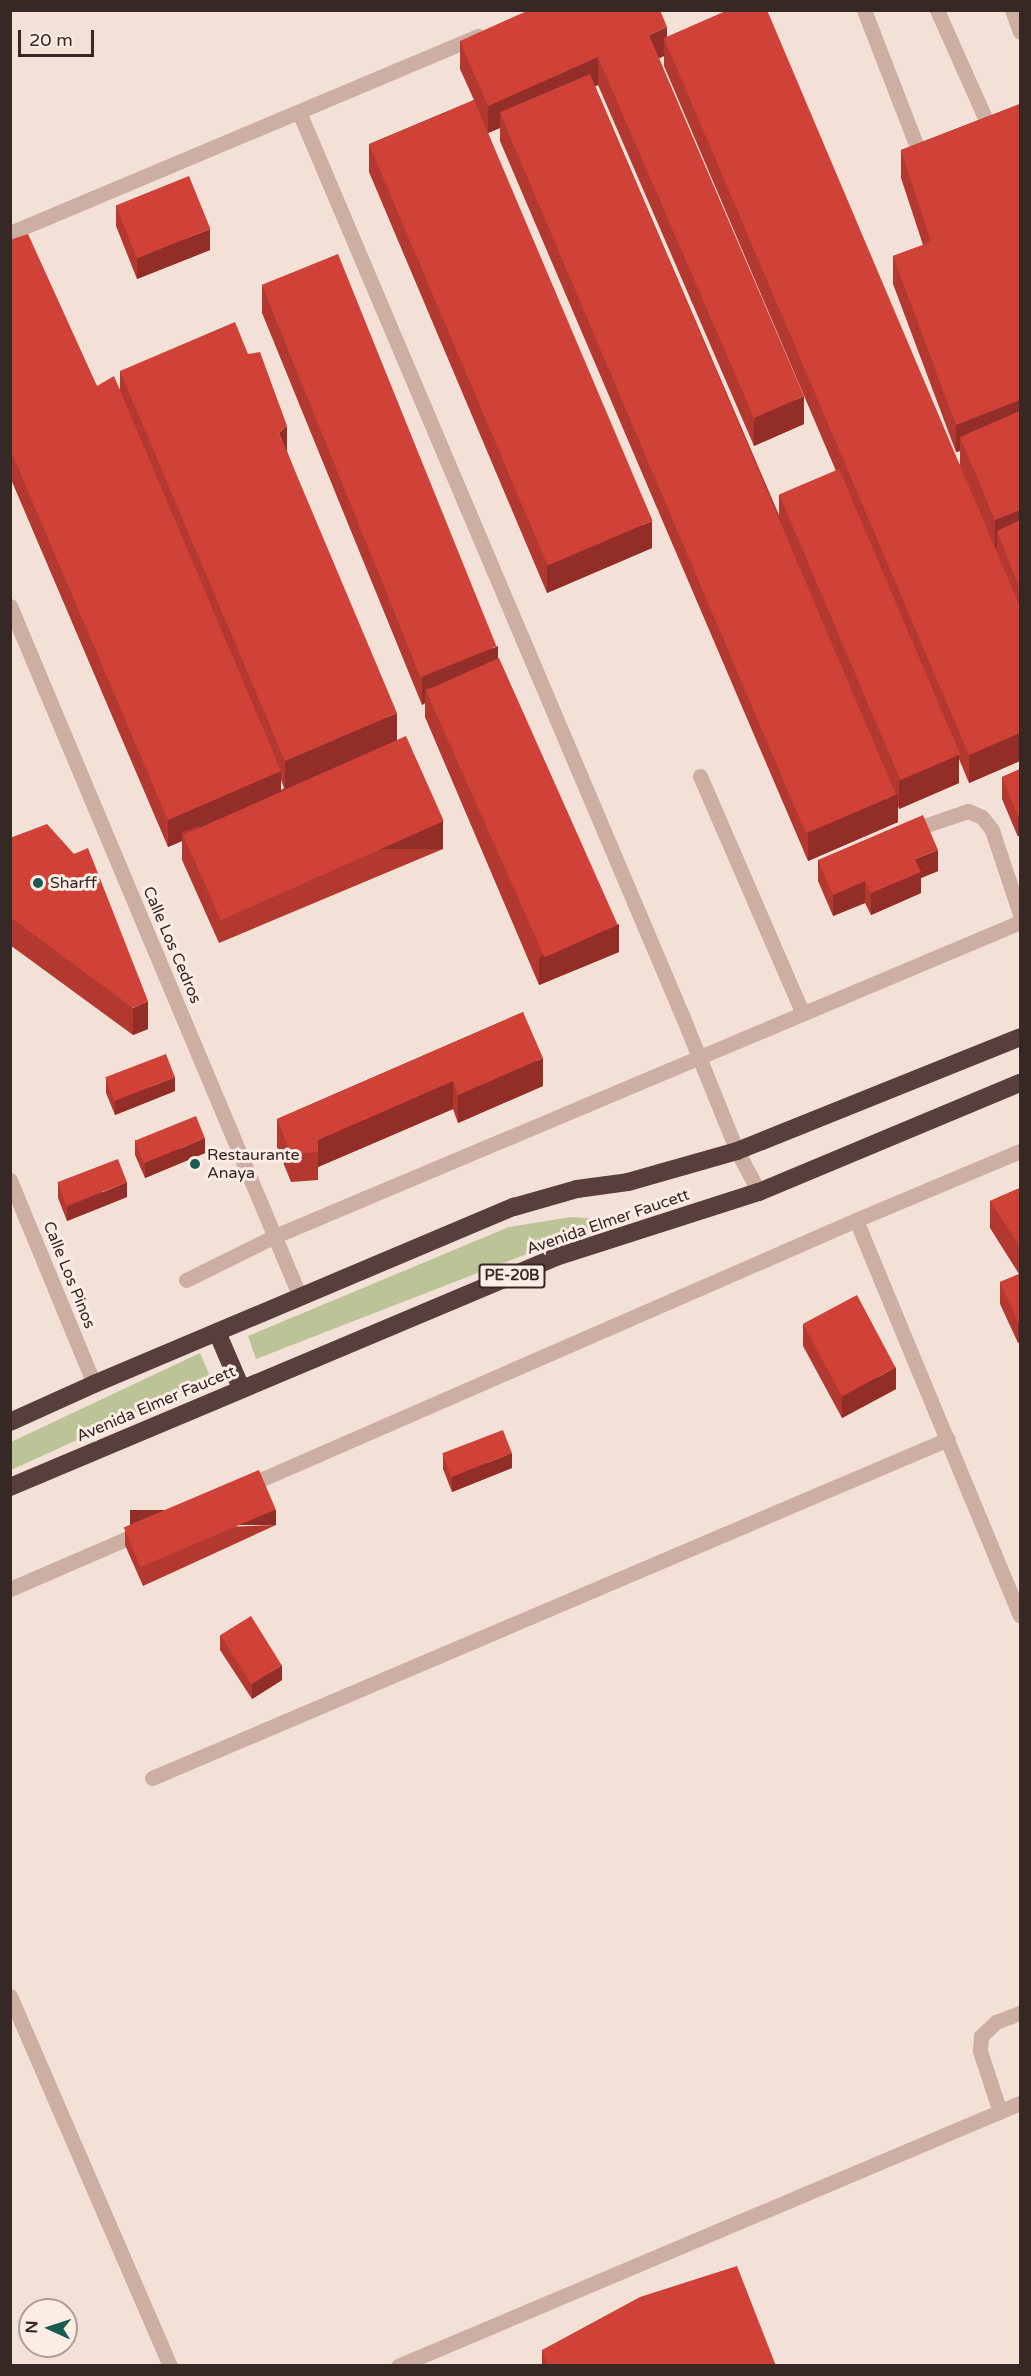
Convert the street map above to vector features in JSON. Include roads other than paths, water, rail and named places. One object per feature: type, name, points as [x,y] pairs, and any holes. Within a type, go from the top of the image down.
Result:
[{"type":"highway","name":"Avenida Elmer Faucett","points":[[10,1422],[94,1384],[514,1207],[578,1189],[628,1182],[737,1151],[1020,1037]]},
{"type":"highway","name":"Avenida Elmer Faucett","points":[[14,1488],[241,1388],[556,1257],[759,1192],[1020,1083]]},
{"type":"highway","points":[[217,1332],[241,1388]]},
{"type":"street","points":[[864,10],[918,149],[930,158],[945,157]]},
{"type":"street","points":[[937,10],[993,136]]},
{"type":"street","points":[[1012,10],[1020,32]]},
{"type":"street","points":[[10,233],[488,32]]},
{"type":"street","points":[[299,112],[699,1056],[737,1151],[759,1192]]},
{"type":"street","points":[[974,144],[1011,128]]},
{"type":"street","name":"Calle Los Cedros","points":[[10,606],[300,1297]]},
{"type":"street","points":[[700,776],[802,1012]]},
{"type":"street","points":[[898,835],[968,811],[982,817],[992,830],[1020,914]]},
{"type":"street","points":[[186,1281],[275,1236],[1020,922]]},
{"type":"street","points":[[230,1493],[856,1220],[1020,1151]]},
{"type":"street","name":"Calle Los Pinos","points":[[10,1180],[94,1384]]},
{"type":"street","points":[[856,1220],[1020,1615]]},
{"type":"street","points":[[152,1778],[948,1439]]},
{"type":"street","points":[[10,1589],[153,1527]]},
{"type":"street","points":[[10,1996],[170,2366]]},
{"type":"street","points":[[1000,2112],[980,2051],[981,2036],[996,2022],[1020,2013]]},
{"type":"street","points":[[398,2366],[1020,2103]]},
{"type":"place","name":"Sharff","points":[[38,883]]},
{"type":"place","name":"Restaurante Anaya","points":[[195,1164]]}]
